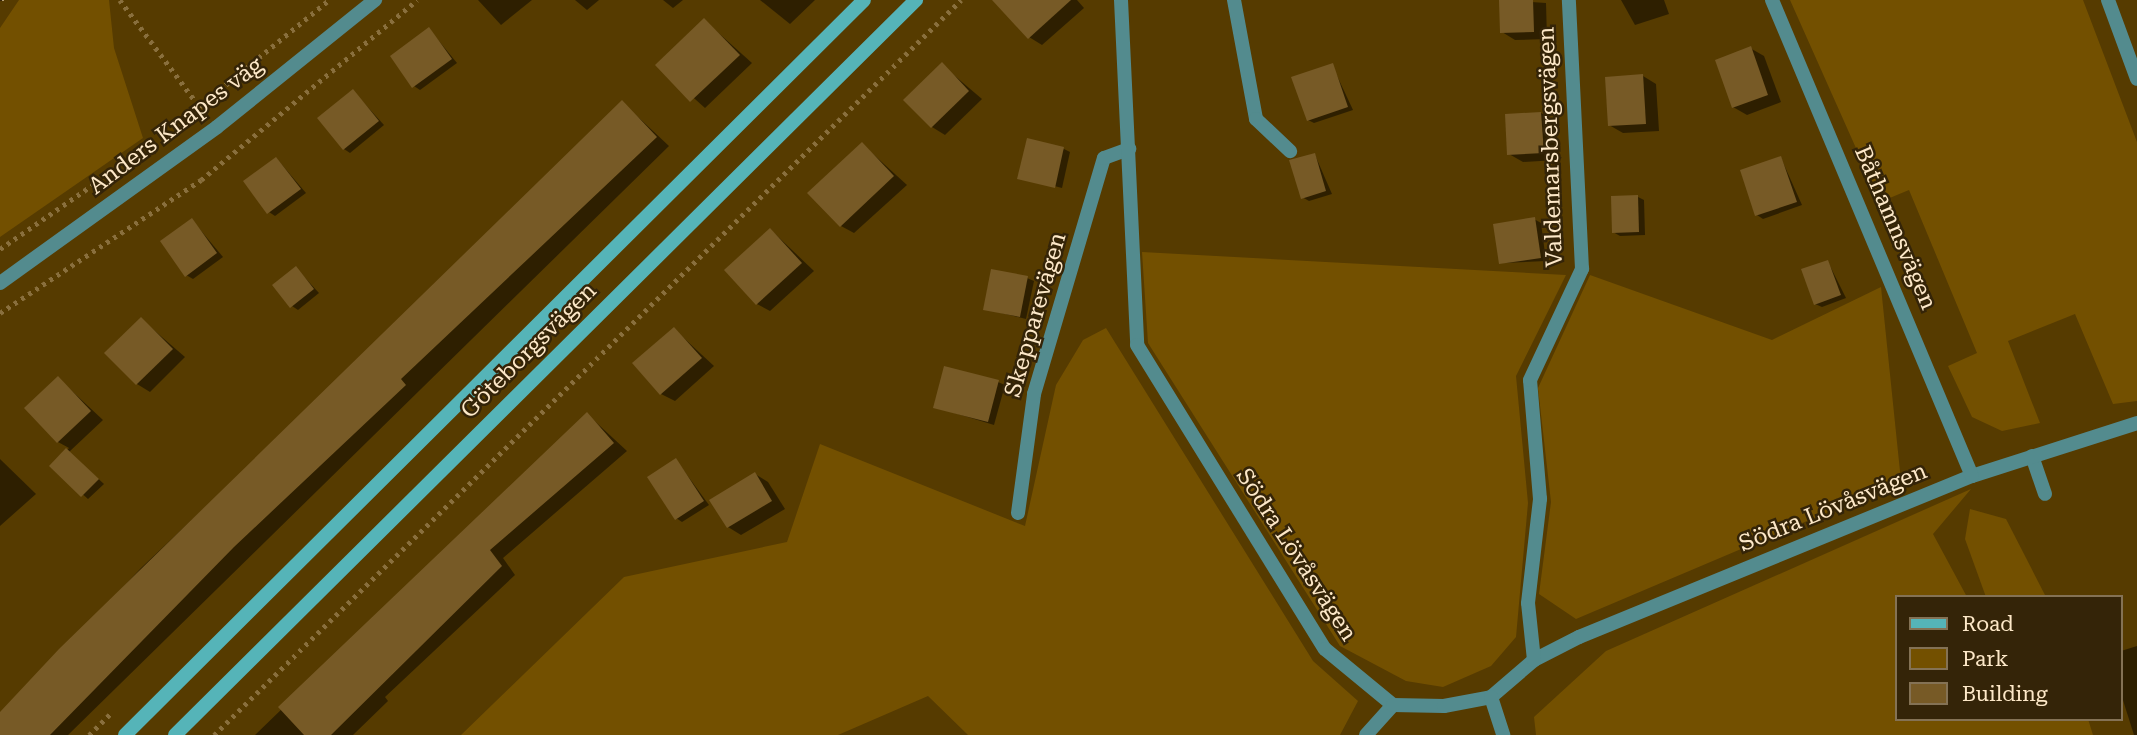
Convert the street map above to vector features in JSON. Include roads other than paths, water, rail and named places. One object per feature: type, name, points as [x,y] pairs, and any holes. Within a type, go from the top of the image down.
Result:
[{"type":"main road","name":"Göteborgsvägen","points":[[125,735],[864,0]]},
{"type":"main road","name":"Göteborgsvägen","points":[[174,735],[916,0]]},
{"type":"street","name":"Anders Knapes väg","points":[[0,283],[217,127],[375,0]]},
{"type":"street","name":"Södra Lövåsvägen","points":[[1121,0],[1137,345],[1325,649],[1392,705],[1444,706],[1491,697],[1534,660],[1972,476],[2137,423]]},
{"type":"street","points":[[1234,0],[1256,119],[1290,150]]},
{"type":"street","name":"Valdemarsbergsvägen","points":[[1534,660],[1528,603],[1540,499],[1530,380],[1581,269],[1569,0]]},
{"type":"street","name":"Båthamnsvägen","points":[[1772,0],[1972,476]]},
{"type":"street","points":[[2108,0],[2137,79]]},
{"type":"street","name":"Skepparevägen","points":[[1018,513],[1034,394],[1104,158],[1129,149]]},
{"type":"street","points":[[2032,456],[2045,495]]},
{"type":"street","points":[[1491,697],[1503,735]]},
{"type":"street","points":[[1366,735],[1392,705]]}]
